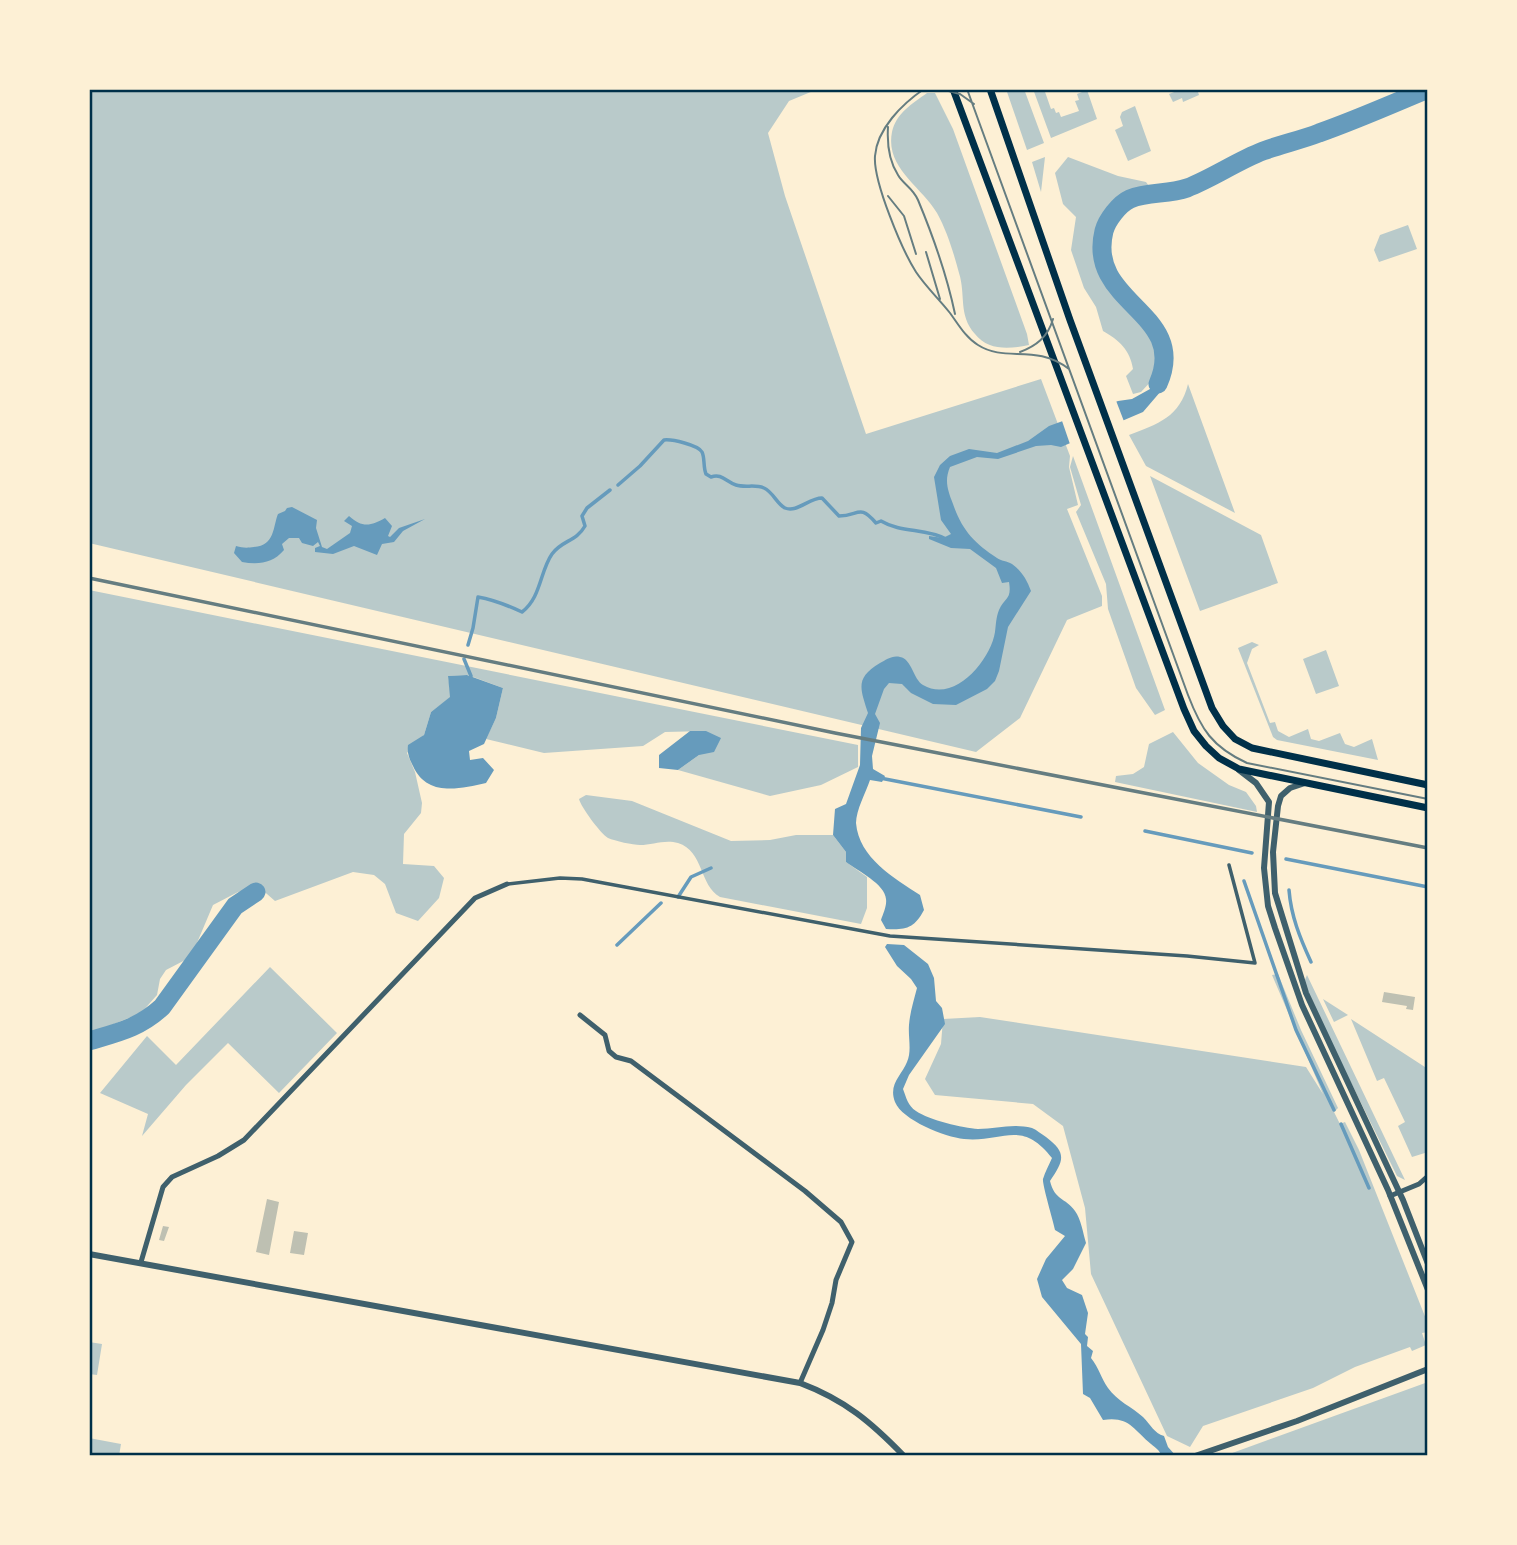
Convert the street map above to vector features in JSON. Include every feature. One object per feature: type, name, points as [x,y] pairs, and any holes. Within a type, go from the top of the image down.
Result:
[{"type":"main road","points":[[953,89],[1194,731],[1219,758],[1239,769],[1428,808]]},
{"type":"main road","points":[[990,89],[1096,393],[1212,708],[1223,726],[1235,739],[1252,748],[1428,785]]},
{"type":"street","points":[[1239,769],[1256,783],[1269,802],[1264,868],[1268,906],[1302,1005],[1390,1196],[1428,1290]]},
{"type":"street","points":[[1305,783],[1290,788],[1281,796],[1278,806],[1272,869],[1275,893],[1306,993],[1399,1192],[1428,1264]]},
{"type":"street","points":[[141,1262],[163,1186],[172,1177],[218,1156],[244,1140],[475,898],[507,884],[550,879],[582,879],[891,936],[1255,963],[1229,865]]},
{"type":"street","points":[[580,1015],[606,1035],[608,1051],[631,1061],[806,1191],[841,1222],[852,1242],[836,1280],[832,1303],[800,1383]]},
{"type":"street","points":[[1390,1196],[1419,1184],[1428,1176]]},
{"type":"street","points":[[89,1254],[800,1383],[845,1403],[871,1422],[904,1456]]},
{"type":"street","points":[[1195,1456],[1297,1421],[1428,1369]]},
{"type":"shaded area","points":[[89,89],[818,89],[789,101],[768,133],[785,196],[866,434],[1041,379],[1070,456],[1069,467],[1078,505],[1067,509],[1102,596],[1102,606],[1067,620],[1020,718],[976,752],[89,543]]},
{"type":"shaded area","points":[[1006,89],[1024,89],[1044,143],[1027,150]]},
{"type":"shaded area","points":[[1033,89],[1044,89],[1051,109],[1059,112],[1061,117],[1079,111],[1075,101],[1079,100],[1077,94],[1087,90],[1097,119],[1051,138]]},
{"type":"shaded area","points":[[1182,89],[1207,89],[1183,102],[1182,98],[1173,102],[1169,94]]},
{"type":"shaded area","points":[[927,93],[935,93],[953,129],[1029,345],[1007,348],[993,346],[980,340],[970,327],[964,312],[959,273],[944,227],[930,203],[906,176],[894,156],[892,132],[897,119]]},
{"type":"shaded area","points":[[1135,106],[1151,151],[1128,161],[1115,130],[1123,126],[1120,117],[1122,112]]},
{"type":"shaded area","points":[[1045,157],[1041,192],[1032,162]]},
{"type":"shaded area","points":[[1068,157],[1118,176],[1146,182],[1151,189],[1129,194],[1117,203],[1101,224],[1096,246],[1102,274],[1154,336],[1160,355],[1154,378],[1141,392],[1133,394],[1126,376],[1133,369],[1129,356],[1119,342],[1103,331],[1096,307],[1084,288],[1071,250],[1076,217],[1063,204],[1055,173]]},
{"type":"shaded area","points":[[1408,225],[1417,249],[1379,262],[1374,250],[1380,235]]},
{"type":"shaded area","points":[[1188,384],[1235,513],[1146,466],[1129,435],[1158,423],[1173,412]]},
{"type":"shaded area","points":[[1073,456],[1165,710],[1155,715],[1136,688],[1108,609],[1106,584],[1076,512],[1081,505],[1070,467]]},
{"type":"shaded area","points":[[1150,476],[1261,535],[1278,583],[1200,611]]},
{"type":"shaded area","points":[[89,590],[858,745],[858,767],[821,785],[770,796],[678,770],[699,755],[706,731],[665,732],[643,746],[544,753],[486,739],[496,718],[503,688],[468,675],[448,676],[451,697],[431,712],[424,735],[407,753],[415,772],[422,803],[421,813],[404,834],[403,864],[434,866],[444,878],[439,898],[418,921],[396,913],[385,884],[374,875],[353,872],[275,901],[259,887],[238,892],[213,905],[191,957],[166,970],[160,979],[157,995],[141,1013],[89,1034]]},
{"type":"shaded area","points":[[1252,642],[1259,645],[1252,649],[1247,663],[1270,723],[1275,722],[1278,731],[1289,737],[1308,729],[1311,739],[1319,741],[1340,733],[1345,744],[1354,747],[1372,739],[1378,760],[1273,737],[1238,648]]},
{"type":"shaded area","points":[[1326,650],[1339,686],[1316,694],[1303,659]]},
{"type":"shaded area","points":[[1173,732],[1198,763],[1229,785],[1246,792],[1257,812],[1115,782],[1116,776],[1133,774],[1144,767],[1149,744]]},
{"type":"shaded area","points":[[586,795],[632,801],[731,841],[770,840],[796,835],[833,835],[846,852],[846,862],[867,877],[867,908],[861,924],[720,897],[708,885],[693,853],[686,847],[673,842],[637,845],[608,838],[580,803],[579,799]]},
{"type":"shaded area","points":[[270,967],[337,1033],[279,1093],[228,1043],[186,1085],[142,1136],[148,1114],[100,1093],[147,1036],[176,1065]]},
{"type":"shaded area","points":[[1278,974],[1338,1108],[1334,1112],[1340,1124],[1345,1122],[1359,1150],[1428,1324],[1428,1332],[1422,1333],[1426,1345],[1412,1351],[1410,1347],[1355,1367],[1313,1388],[1203,1426],[1190,1447],[1167,1436],[1091,1274],[1085,1208],[1063,1126],[1033,1104],[935,1095],[925,1079],[941,1044],[943,1019],[980,1017],[1306,1067],[1323,1094],[1272,975]]},
{"type":"shaded area","points":[[1307,975],[1405,1180],[1397,1176],[1328,1036],[1304,982]]},
{"type":"shaded area","points":[[1323,999],[1348,1015],[1334,1022]]},
{"type":"shaded area","points":[[1351,1019],[1428,1069],[1428,1152],[1412,1157],[1398,1126],[1405,1122],[1384,1078],[1377,1081]]},
{"type":"shaded area","points":[[89,1342],[102,1344],[97,1375],[89,1374]]},
{"type":"shaded area","points":[[1428,1382],[1428,1456],[1224,1456]]},
{"type":"shaded area","points":[[89,1438],[121,1444],[119,1456],[89,1456]]},
{"type":"water","points":[[1160,359],[1167,360],[1161,391],[1143,412],[1061,447],[1036,446],[998,459],[977,457],[950,467],[947,477],[948,490],[965,529],[989,552],[1019,570],[1031,591],[1008,627],[999,671],[995,681],[987,689],[956,705],[933,704],[911,693],[902,684],[889,683],[884,689],[875,714],[880,723],[872,756],[873,769],[885,776],[882,782],[870,780],[859,807],[856,823],[864,847],[871,857],[889,874],[920,895],[924,910],[913,925],[886,929],[881,920],[886,904],[884,893],[876,883],[846,862],[846,852],[833,835],[835,809],[846,804],[860,765],[861,728],[868,713],[862,690],[863,679],[872,668],[889,658],[897,657],[907,661],[923,685],[947,689],[959,684],[970,676],[987,654],[998,613],[1010,592],[1009,582],[1002,583],[996,568],[970,549],[951,548],[929,539],[929,536],[943,538],[951,534],[941,520],[934,477],[940,465],[950,456],[969,449],[997,453],[1028,441],[1049,426],[1118,401],[1132,399],[1150,389]]},
{"type":"water","points":[[292,507],[317,520],[316,528],[322,547],[327,549],[350,533],[352,526],[344,521],[349,516],[367,524],[385,518],[392,526],[388,536],[390,537],[399,528],[425,519],[403,531],[394,542],[382,544],[377,555],[354,546],[333,554],[315,552],[315,548],[320,546],[318,542],[313,546],[302,543],[299,538],[289,538],[282,544],[284,550],[270,560],[260,563],[242,562],[234,553],[236,546],[252,547],[266,543],[272,535],[278,514]]},
{"type":"water","points":[[467,675],[503,688],[496,718],[484,744],[469,751],[470,760],[483,758],[494,770],[486,783],[455,788],[435,787],[419,776],[409,758],[408,745],[424,735],[431,712],[450,697],[448,676]]},
{"type":"water","points":[[690,731],[706,731],[721,738],[714,752],[699,755],[678,770],[659,768],[659,755]]},
{"type":"water","points":[[887,944],[904,945],[928,964],[934,978],[936,1001],[942,1008],[945,1024],[909,1075],[903,1089],[909,1104],[929,1117],[964,1127],[1032,1128],[1057,1148],[1060,1162],[1050,1181],[1057,1196],[1077,1214],[1086,1243],[1073,1269],[1062,1280],[1067,1288],[1082,1295],[1088,1313],[1085,1334],[1088,1337],[1087,1346],[1093,1351],[1091,1358],[1112,1393],[1164,1436],[1168,1447],[1176,1456],[1162,1456],[1125,1422],[1103,1420],[1090,1398],[1083,1394],[1081,1344],[1042,1297],[1037,1279],[1046,1259],[1065,1236],[1055,1230],[1043,1182],[1052,1158],[1041,1146],[1021,1135],[964,1139],[946,1135],[915,1121],[899,1109],[895,1102],[894,1085],[905,1067],[910,1049],[910,1020],[917,988],[897,966],[885,947]]},
{"type":"pier","points":[[1115,398],[1125,424],[1071,447],[1061,418]]},
{"type":"building","points":[[1384,992],[1415,997],[1413,1010],[1406,1009],[1407,1006],[1382,1002]]},
{"type":"building","points":[[267,1199],[279,1202],[269,1255],[256,1252]]},
{"type":"building","points":[[163,1226],[169,1227],[164,1241],[159,1240]]},
{"type":"building","points":[[294,1231],[308,1233],[304,1255],[290,1253]]},
{"type":"waterway","points":[[1158,384],[1164,360],[1161,340],[1150,323],[1109,276],[1102,256],[1104,231],[1118,208],[1137,197],[1187,188],[1263,151],[1333,128],[1428,89]]},
{"type":"waterway","points":[[618,485],[664,440],[673,440],[700,449],[706,474],[721,477],[736,485],[764,488],[785,508],[794,509],[822,498],[839,516],[862,512],[876,523],[881,521],[946,539]]},
{"type":"waterway","points":[[468,645],[478,597],[522,612],[537,592],[552,554],[581,531],[585,526],[582,516],[587,508],[610,490]]},
{"type":"waterway","points":[[464,659],[471,676]]},
{"type":"waterway","points":[[880,778],[1081,817]]},
{"type":"waterway","points":[[1145,831],[1252,853]]},
{"type":"waterway","points":[[1286,859],[1428,887]]},
{"type":"waterway","points":[[678,897],[691,877],[711,868]]},
{"type":"waterway","points":[[1244,881],[1296,1030],[1334,1110]]},
{"type":"waterway","points":[[1289,890],[1297,927],[1311,962]]},
{"type":"waterway","points":[[89,1041],[137,1025],[162,1007],[235,906],[256,892]]},
{"type":"waterway","points":[[617,945],[661,903]]},
{"type":"waterway","points":[[1341,1124],[1369,1188]]},
{"type":"tram line","points":[[924,89],[892,118],[880,136],[875,156],[883,198],[910,262],[962,330],[978,345],[999,353],[1044,357],[1069,369]]},
{"type":"tram line","points":[[941,89],[960,94],[974,104]]},
{"type":"tram line","points":[[967,89],[1188,695],[1203,727],[1216,743],[1247,763],[1428,799]]},
{"type":"tram line","points":[[888,127],[892,164],[918,200],[939,256],[955,314]]},
{"type":"tram line","points":[[888,196],[904,216],[916,254]]},
{"type":"tram line","points":[[926,252],[940,299]]},
{"type":"tram line","points":[[1020,352],[1041,340],[1053,319]]},
{"type":"railway","points":[[89,578],[835,733],[1428,848]]}]
